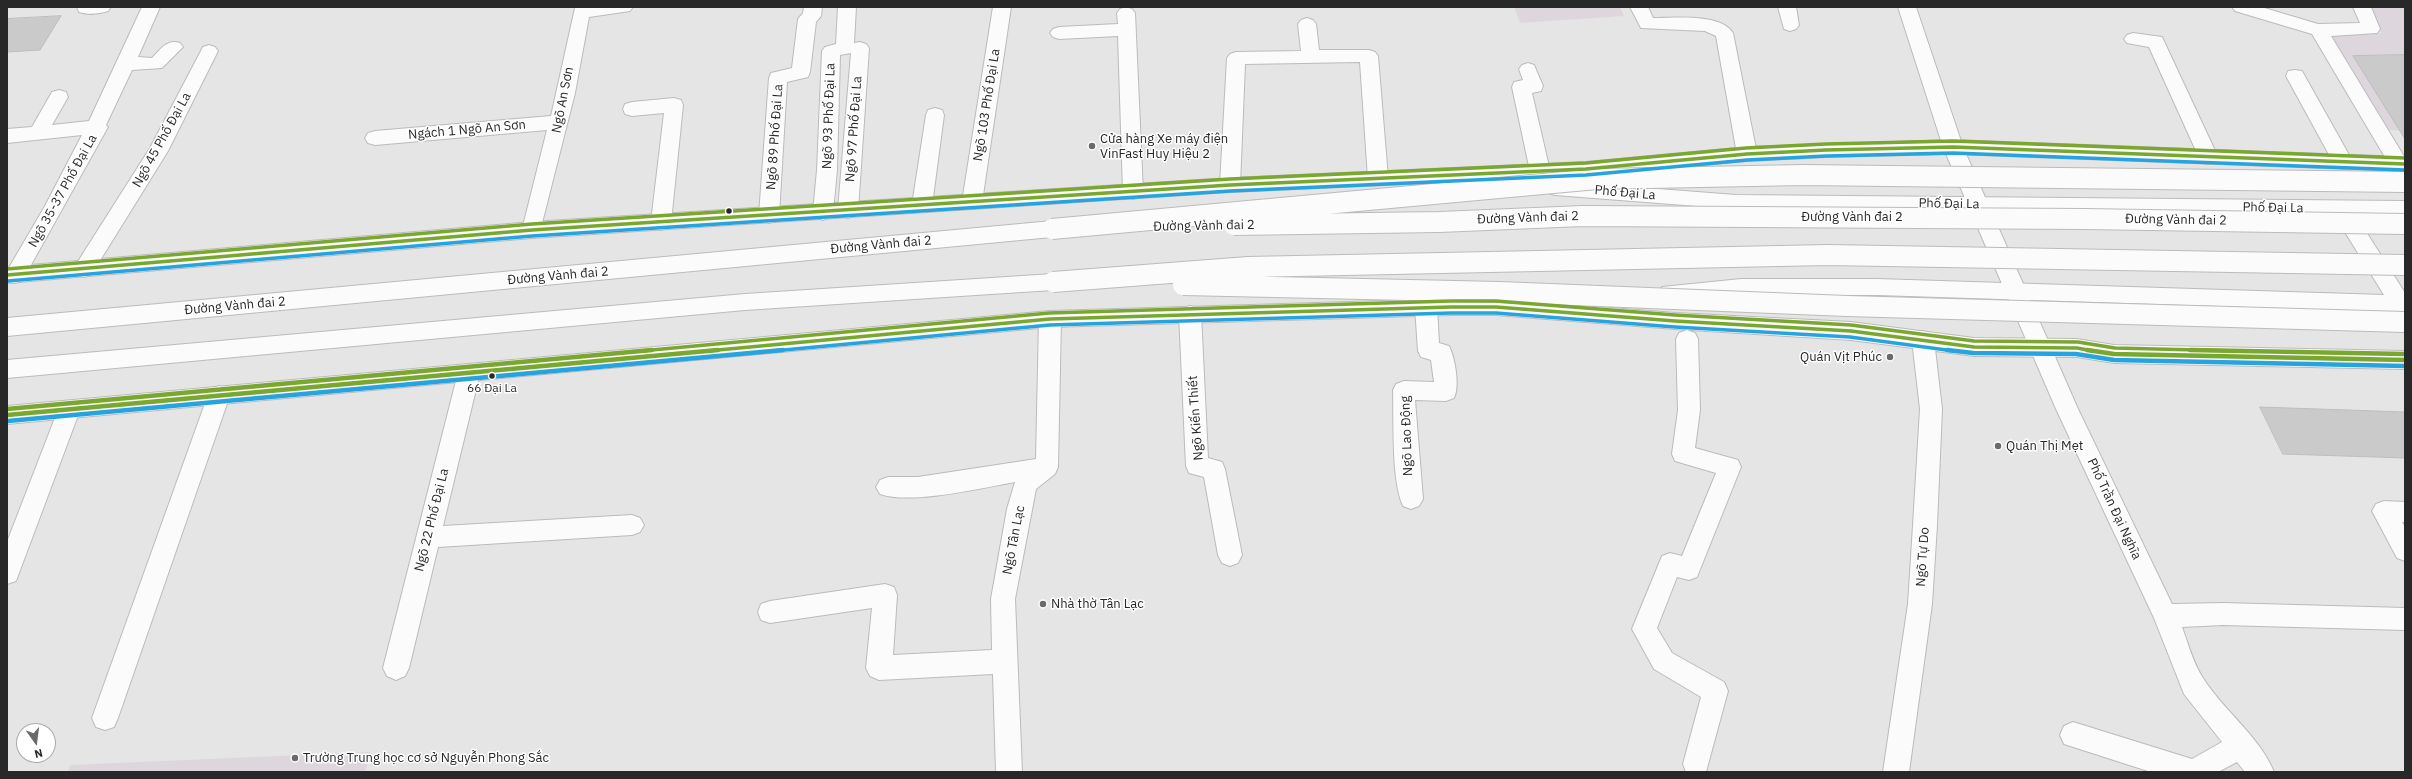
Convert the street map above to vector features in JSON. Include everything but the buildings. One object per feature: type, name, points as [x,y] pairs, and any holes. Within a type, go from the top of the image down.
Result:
[{"type":"main road","name":"Ngõ 35-37 Phố Đại La","points":[[11,275],[41,232],[98,127],[150,7]]},
{"type":"main road","name":"Ngõ 93 Phố Đại La","points":[[823,212],[827,170],[831,51],[845,48],[847,7]]},
{"type":"main road","name":"Ngõ 103 Phố Đại La","points":[[972,202],[1002,7]]},
{"type":"main road","points":[[1639,7],[1647,24],[1708,25],[1724,33],[1747,154]]},
{"type":"main road","points":[[1787,7],[1790,25]]},
{"type":"main road","name":"Phố Trần Đại Nghĩa","points":[[1907,7],[1953,147],[2042,348],[2066,409],[2165,616],[2193,685],[2262,772]]},
{"type":"main road","points":[[2241,7],[2318,30],[2371,29],[2362,7]]},
{"type":"main road","name":"Ngõ An Sơn","points":[[532,230],[559,122],[580,12],[625,11]]},
{"type":"main road","name":"Ngõ 89 Phố Đại La","points":[[769,215],[778,78],[801,72],[796,41],[803,16]]},
{"type":"main road","points":[[1059,33],[1127,22],[1133,192]]},
{"type":"main road","points":[[1308,24],[1311,55]]},
{"type":"main road","points":[[2318,30],[2403,170]]},
{"type":"main road","points":[[2133,39],[2156,41],[2208,157]]},
{"type":"main road","points":[[126,64],[156,64],[174,47]]},
{"type":"main road","name":"Ngõ 97 Phố Đại La","points":[[848,210],[860,48]]},
{"type":"main road","name":"Ngõ 45 Phố Đại La","points":[[84,269],[112,228],[158,151],[209,51]]},
{"type":"main road","points":[[1230,185],[1236,58],[1311,55],[1369,56],[1378,178]]},
{"type":"main road","points":[[1528,69],[1534,86],[1521,87],[1540,171]]},
{"type":"main road","points":[[2295,76],[2343,162]]},
{"type":"main road","points":[[38,132],[59,97]]},
{"type":"main road","points":[[632,110],[674,104],[661,222]]},
{"type":"main road","points":[[922,205],[935,115]]},
{"type":"main road","name":"Ngách 1 Ngõ An Sơn","points":[[375,138],[559,122]]},
{"type":"main road","name":"Ngõ 35-37 Phố Đại La","points":[[7,136],[98,127]]},
{"type":"main road","name":"Phố Đại La","points":[[11,275],[532,230],[1230,185],[1586,169],[1747,154],[1953,147],[2343,162],[2403,170]]},
{"type":"main road","points":[[1052,229],[1596,179],[1803,175],[2403,170]]},
{"type":"main road","name":"Phố Đại La","points":[[1422,177],[1736,202],[2405,209]]},
{"type":"main road","points":[[2341,209],[2404,310]]},
{"type":"main road","name":"Đường Vành đai 2","points":[[7,327],[1052,229],[1439,222],[1583,216],[2076,219],[2405,224]]},
{"type":"main road","points":[[7,369],[745,302],[1248,268],[1828,255],[2405,265]]},
{"type":"main road","points":[[1053,282],[1500,292],[1847,306],[2404,310]]},
{"type":"main road","points":[[1496,307],[1741,287],[1876,287],[2017,292],[2082,292],[2404,310]]},
{"type":"main road","points":[[7,415],[1050,319],[1426,307],[1496,307],[1675,321],[1851,331],[1974,347],[2077,348],[2114,354],[2405,360]]},
{"type":"main road","name":"Ngõ Lao Động","points":[[1411,500],[1407,464],[1404,390],[1446,392],[1441,352],[1429,351],[1426,307]]},
{"type":"main road","name":"Ngõ Kiến Thiết","points":[[1190,314],[1197,466],[1214,469],[1223,507],[1230,555]]},
{"type":"main road","points":[[888,487],[918,487],[1047,467],[1050,319]]},
{"type":"main road","points":[[1687,339],[1689,410],[1683,454],[1730,467],[1689,570],[1670,564],[1644,629],[1663,661],[1715,691],[1696,764]]},
{"type":"main road","name":"Ngõ Tự Do","points":[[1896,772],[1920,604],[1925,525],[1931,409],[1923,340]]},
{"type":"main road","name":"Ngõ 22 Phố Đại La","points":[[396,668],[469,373]]},
{"type":"main road","points":[[105,718],[219,395]]},
{"type":"main road","points":[[7,573],[69,410]]},
{"type":"main road","name":"Ngõ Tân Lạc","points":[[1010,772],[1003,599],[1019,509],[1026,483],[1047,467]]},
{"type":"main road","points":[[2405,512],[2384,511],[2405,550]]},
{"type":"main road","points":[[428,537],[632,525]]},
{"type":"main road","points":[[770,612],[885,595],[879,668],[1006,661]]},
{"type":"main road","points":[[2165,616],[2223,614],[2405,619]]},
{"type":"main road","points":[[2073,735],[2194,772],[2214,759],[2242,746]]},
{"type":"shaded area","points":[[1514,7],[1620,7],[1624,16],[1520,23]]},
{"type":"shaded area","points":[[2370,7],[2405,7],[2405,131],[2388,130],[2326,36],[2381,33]]},
{"type":"shaded area","name":"Trường Trung học cơ sở Nguyễn Phong Sắc","points":[[371,752],[365,772],[68,772],[70,765]]},
{"type":"transit line","points":[[7,269],[532,224],[1230,179],[1586,163],[1746,148],[1826,144],[1953,141],[2405,158]]},
{"type":"transit line","points":[[7,275],[532,230],[1230,185],[1586,169],[1747,154],[1826,150],[1953,147],[2405,164]]},
{"type":"transit line","points":[[8,281],[532,236],[1230,191],[1586,175],[1747,160],[1826,156],[1953,153],[2405,170]]},
{"type":"transit line","points":[[7,409],[1049,313],[1451,301],[1496,301],[1675,315],[1851,325],[1974,341],[2078,342],[2115,348],[2405,354]]},
{"type":"transit line","points":[[7,415],[1050,319],[1451,307],[1496,307],[1675,321],[1851,331],[1974,347],[2077,348],[2114,354],[2405,360]]},
{"type":"transit line","points":[[8,421],[1050,325],[1451,313],[1496,313],[1675,327],[1850,337],[1973,353],[2076,354],[2114,360],[2405,366]]},
{"type":"place","name":"Cửa hàng Xe máy điện VinFast Huy Hiệu 2","points":[[1092,146]]},
{"type":"place","name":"Quán Vịt Phúc","points":[[1890,357]]},
{"type":"place","name":"66 Đại La","points":[[492,376]]},
{"type":"place","name":"Quán Thị Mẹt","points":[[1998,446]]},
{"type":"place","name":"Nhà thờ Tân Lạc","points":[[1043,604]]},
{"type":"place","name":"Trường Trung học cơ sở Nguyễn Phong Sắc","points":[[295,758]]}]
